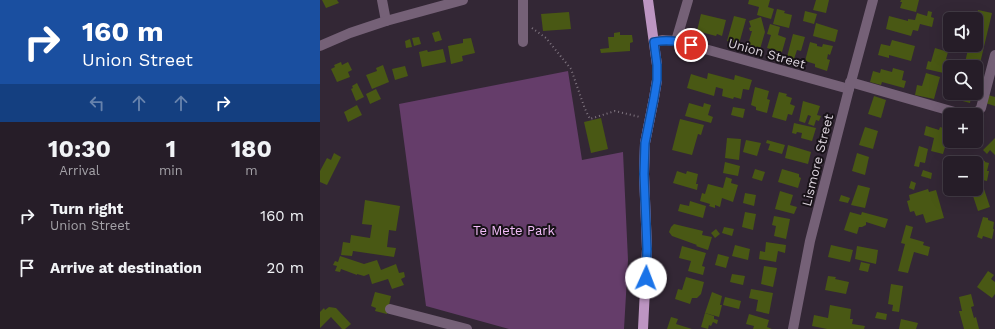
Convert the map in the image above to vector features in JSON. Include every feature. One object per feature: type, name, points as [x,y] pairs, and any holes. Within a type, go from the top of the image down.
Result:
[{"type":"main road","points":[[643,329],[647,249],[644,174],[645,151],[657,80],[657,65],[648,0]]},
{"type":"street","points":[[382,0],[386,21]]},
{"type":"street","points":[[320,46],[350,33],[386,21],[463,0]]},
{"type":"street","points":[[523,0],[523,42]]},
{"type":"street","points":[[676,41],[688,0]]},
{"type":"street","name":"Lismore Street","points":[[793,329],[810,241],[873,0]]},
{"type":"street","name":"Union Street","points":[[654,42],[662,40],[676,41],[943,109]]},
{"type":"street","points":[[981,108],[995,55]]},
{"type":"street","points":[[390,309],[467,329]]},
{"type":"path","points":[[523,21],[546,38],[571,69],[585,110],[590,119],[615,111],[650,120]]},
{"type":"green space","name":"Te Mete Park","points":[[568,71],[582,160],[623,152],[628,260],[624,329],[509,329],[426,306],[399,104]]},
{"type":"building","points":[[322,0],[337,0],[339,3],[326,8]]},
{"type":"building","points":[[749,0],[770,0],[768,7],[774,9],[771,19],[757,15],[759,7],[748,4]]},
{"type":"building","points":[[816,0],[829,0],[826,13],[813,10]]},
{"type":"building","points":[[901,0],[919,0],[916,12],[900,8],[902,2],[900,2]]},
{"type":"building","points":[[777,9],[792,15],[789,28],[773,24]]},
{"type":"building","points":[[978,10],[992,13],[983,51],[983,12],[978,12]]},
{"type":"building","points":[[805,11],[817,14],[814,24],[803,21]]},
{"type":"building","points":[[928,11],[932,12],[931,17],[934,18],[932,27],[920,24],[918,31],[913,30],[911,36],[886,29],[889,16],[908,21],[908,19],[915,20],[917,13],[927,16]]},
{"type":"building","points":[[569,12],[571,29],[543,31],[541,14]]},
{"type":"building","points":[[701,14],[726,20],[722,36],[697,31]]},
{"type":"building","points":[[734,16],[746,19],[739,44],[727,41]]},
{"type":"building","points":[[761,17],[765,32],[760,49],[749,45],[752,31],[750,31],[749,28],[751,27],[749,21]]},
{"type":"building","points":[[816,23],[838,30],[835,42],[813,36]]},
{"type":"building","points":[[770,24],[780,27],[778,35],[786,38],[782,52],[767,48],[771,35],[767,34]]},
{"type":"building","points":[[439,31],[442,40],[435,42],[432,33]]},
{"type":"building","points":[[620,32],[620,35],[632,35],[633,42],[630,43],[630,51],[601,53],[600,49],[609,48],[608,37],[614,37],[614,33]]},
{"type":"building","points":[[793,34],[805,37],[801,51],[797,50],[794,59],[787,57]]},
{"type":"building","points":[[419,37],[421,44],[414,46],[412,38]]},
{"type":"building","points":[[471,38],[475,53],[462,56],[463,61],[451,64],[448,46],[463,43],[463,39]]},
{"type":"building","points":[[410,39],[412,47],[406,48],[405,41]]},
{"type":"building","points":[[892,40],[915,46],[911,61],[889,55],[889,58],[878,55],[881,44],[890,46]]},
{"type":"building","points":[[810,42],[822,47],[823,44],[833,46],[830,55],[828,54],[827,59],[830,60],[827,71],[815,67],[815,64],[805,61]]},
{"type":"building","points":[[935,48],[943,50],[943,52],[948,52],[946,59],[952,60],[943,60],[943,73],[926,69],[928,61],[931,62]]},
{"type":"building","points":[[443,49],[446,62],[422,67],[419,52]]},
{"type":"building","points":[[967,52],[983,52],[981,60],[966,60]]},
{"type":"building","points":[[341,62],[342,65],[348,62],[352,70],[348,72],[350,77],[337,82],[331,69],[335,67],[334,65]]},
{"type":"building","points":[[383,65],[389,82],[372,89],[366,75],[377,71],[376,68]]},
{"type":"building","points":[[405,66],[408,76],[395,80],[392,69]]},
{"type":"building","points":[[893,68],[904,71],[902,80],[906,81],[904,88],[882,82],[881,85],[870,82],[873,71],[880,73],[881,69],[892,72]]},
{"type":"building","points":[[708,73],[734,80],[735,75],[752,80],[749,90],[743,89],[741,99],[734,97],[733,99],[722,96],[723,89],[716,87],[714,96],[687,88],[691,74],[707,79]]},
{"type":"building","points":[[926,73],[940,77],[934,99],[915,95],[917,85],[922,86]]},
{"type":"building","points":[[357,83],[364,97],[356,101],[351,89],[353,88],[352,86]]},
{"type":"building","points":[[755,87],[769,91],[767,99],[770,100],[767,113],[756,110],[756,107],[751,105]]},
{"type":"building","points":[[376,89],[381,99],[370,104],[366,94]]},
{"type":"building","points":[[779,92],[787,94],[786,96],[792,98],[790,104],[795,106],[792,115],[788,114],[786,121],[772,117]]},
{"type":"building","points":[[988,95],[995,97],[995,106],[985,103]]},
{"type":"building","points":[[874,96],[886,100],[881,118],[868,114]]},
{"type":"building","points":[[959,100],[971,100],[970,103]]},
{"type":"building","points":[[803,101],[820,106],[817,115],[821,116],[819,121],[816,120],[814,126],[808,124],[811,116],[808,115],[805,123],[799,121]]},
{"type":"building","points":[[689,103],[703,107],[704,103],[711,105],[708,115],[713,117],[711,123],[685,116]]},
{"type":"building","points":[[357,105],[362,115],[348,122],[344,112]]},
{"type":"building","points":[[733,107],[745,109],[743,118],[731,115]]},
{"type":"building","points":[[601,118],[608,149],[591,153],[584,122]]},
{"type":"building","points":[[680,119],[704,125],[701,135],[698,134],[692,155],[672,150]]},
{"type":"building","points":[[794,123],[816,128],[812,141],[801,138],[802,133],[792,133]]},
{"type":"building","points":[[926,126],[939,130],[940,127],[943,128],[943,148],[945,148],[943,154],[931,151],[934,138],[924,135]]},
{"type":"building","points":[[865,127],[878,131],[873,149],[859,145]]},
{"type":"building","points":[[727,138],[741,139],[739,160],[725,158]]},
{"type":"building","points":[[995,138],[995,155],[990,150],[987,154],[983,150]]},
{"type":"building","points":[[746,140],[761,143],[757,156],[743,152]]},
{"type":"building","points":[[767,140],[785,145],[782,154],[768,150],[770,144],[766,143]]},
{"type":"building","points":[[788,145],[811,152],[808,164],[785,158]]},
{"type":"building","points":[[919,146],[928,149],[925,163],[920,162],[919,167],[914,166]]},
{"type":"building","points":[[334,153],[341,157],[327,185],[320,182],[320,171],[327,158],[331,160]]},
{"type":"building","points":[[857,153],[869,157],[865,175],[852,171]]},
{"type":"building","points":[[983,160],[989,163],[987,181],[983,180]]},
{"type":"building","points":[[725,162],[740,166],[738,176],[723,173]]},
{"type":"building","points":[[755,169],[765,172],[762,181],[752,178]]},
{"type":"building","points":[[782,169],[799,174],[799,177],[801,178],[798,188],[778,182]]},
{"type":"building","points":[[923,170],[932,173],[931,179],[921,176]]},
{"type":"building","points":[[677,171],[686,174],[687,171],[698,174],[696,184],[698,184],[697,190],[673,183]]},
{"type":"building","points":[[726,177],[732,179],[731,183],[738,185],[733,202],[722,198],[720,207],[715,205],[715,208],[709,206],[710,204],[700,201],[702,193],[705,194],[708,184],[723,188]]},
{"type":"building","points":[[911,181],[916,183],[914,190],[909,188]]},
{"type":"building","points":[[858,185],[870,188],[865,208],[851,205]]},
{"type":"building","points":[[983,186],[990,207],[978,211],[973,196],[983,196]]},
{"type":"building","points":[[928,189],[929,192],[936,190],[944,218],[926,223],[923,214],[916,216],[914,211],[910,212],[907,201],[910,200],[909,195]]},
{"type":"building","points":[[780,191],[793,195],[790,205],[797,207],[794,214],[775,209]]},
{"type":"building","points":[[745,193],[756,195],[754,206],[743,203]]},
{"type":"building","points":[[841,195],[850,198],[848,203],[839,201]]},
{"type":"building","points":[[365,200],[400,206],[396,231],[389,230],[387,247],[396,248],[394,257],[353,251],[352,256],[341,255],[343,242],[350,243],[351,235],[370,238],[372,225],[362,224]]},
{"type":"building","points":[[690,201],[706,206],[703,218],[678,211],[680,204],[689,206]]},
{"type":"building","points":[[745,212],[756,214],[753,230],[742,227]]},
{"type":"building","points":[[850,212],[861,215],[862,212],[888,219],[885,228],[866,222],[866,225],[859,227],[857,234],[844,230]]},
{"type":"building","points":[[774,216],[790,219],[786,239],[774,236],[776,226],[772,225]]},
{"type":"building","points":[[983,217],[994,222],[992,239],[983,236],[982,239],[977,237]]},
{"type":"building","points":[[674,224],[703,231],[702,235],[712,237],[708,250],[672,236],[669,232]]},
{"type":"building","points":[[906,225],[913,227],[910,238],[924,242],[923,245],[930,247],[928,256],[914,252],[908,273],[898,271],[905,244],[901,243]]},
{"type":"building","points":[[724,227],[734,229],[732,236],[722,233]]},
{"type":"building","points":[[716,229],[720,234],[715,238],[711,233]]},
{"type":"building","points":[[766,242],[786,245],[785,253],[778,251],[776,262],[759,259],[760,251],[765,252]]},
{"type":"building","points":[[735,245],[750,249],[748,260],[732,256]]},
{"type":"building","points":[[831,245],[853,250],[850,262],[828,257]]},
{"type":"building","points":[[682,246],[706,253],[702,266],[705,267],[703,275],[688,271],[691,261],[679,258]]},
{"type":"building","points":[[857,246],[878,250],[876,264],[855,259]]},
{"type":"building","points":[[718,254],[729,257],[726,268],[715,265]]},
{"type":"building","points":[[340,256],[364,264],[377,260],[381,270],[396,264],[399,273],[404,272],[405,277],[401,279],[404,285],[392,289],[388,279],[372,284],[369,274],[364,276],[357,275],[341,269],[340,272],[335,271],[337,266],[333,265],[335,261],[338,262]]},
{"type":"building","points":[[861,262],[870,264],[868,272],[859,270]]},
{"type":"building","points":[[764,266],[777,268],[773,287],[761,284]]},
{"type":"building","points":[[988,271],[994,275],[991,279],[995,282],[995,294],[992,298],[977,287]]},
{"type":"building","points":[[732,274],[745,276],[743,285],[730,282]]},
{"type":"building","points":[[828,276],[836,277],[835,279],[849,282],[846,294],[825,290]]},
{"type":"building","points":[[686,277],[704,282],[701,294],[697,298],[692,298],[690,304],[675,299],[678,289],[682,290]]},
{"type":"building","points":[[891,284],[903,286],[899,312],[892,311],[893,305],[888,304]]},
{"type":"building","points":[[751,289],[773,293],[769,314],[756,311],[758,300],[749,298]]},
{"type":"building","points":[[375,292],[391,296],[387,314],[375,311],[376,308],[371,306]]},
{"type":"building","points":[[712,292],[722,296],[720,305],[722,305],[719,317],[705,313]]},
{"type":"building","points":[[971,294],[974,306],[971,307],[974,318],[976,317],[979,329],[964,329],[959,311],[962,311],[959,297]]},
{"type":"building","points":[[725,297],[741,301],[739,309],[723,305]]},
{"type":"building","points":[[830,305],[851,309],[850,319],[853,319],[852,324],[865,326],[864,329],[827,329],[812,326],[814,315],[828,318]]},
{"type":"building","points":[[329,307],[336,308],[351,324],[345,329],[342,329],[331,317],[320,328],[320,312],[324,308],[325,310]]},
{"type":"building","points":[[877,312],[887,314],[886,320],[875,318]]},
{"type":"building","points":[[705,313],[714,316],[714,319],[718,320],[717,324],[713,322],[711,326],[709,325],[708,329],[701,327]]},
{"type":"building","points":[[749,314],[769,320],[767,327],[772,329],[753,329],[754,326],[746,324]]},
{"type":"building","points":[[671,317],[678,319],[676,324],[692,329],[667,329]]},
{"type":"building","points":[[901,319],[918,323],[916,329],[899,329]]},
{"type":"route","points":[[646,278],[647,220],[644,174],[645,143],[657,80],[654,42],[662,40],[676,41],[691,45]]}]
